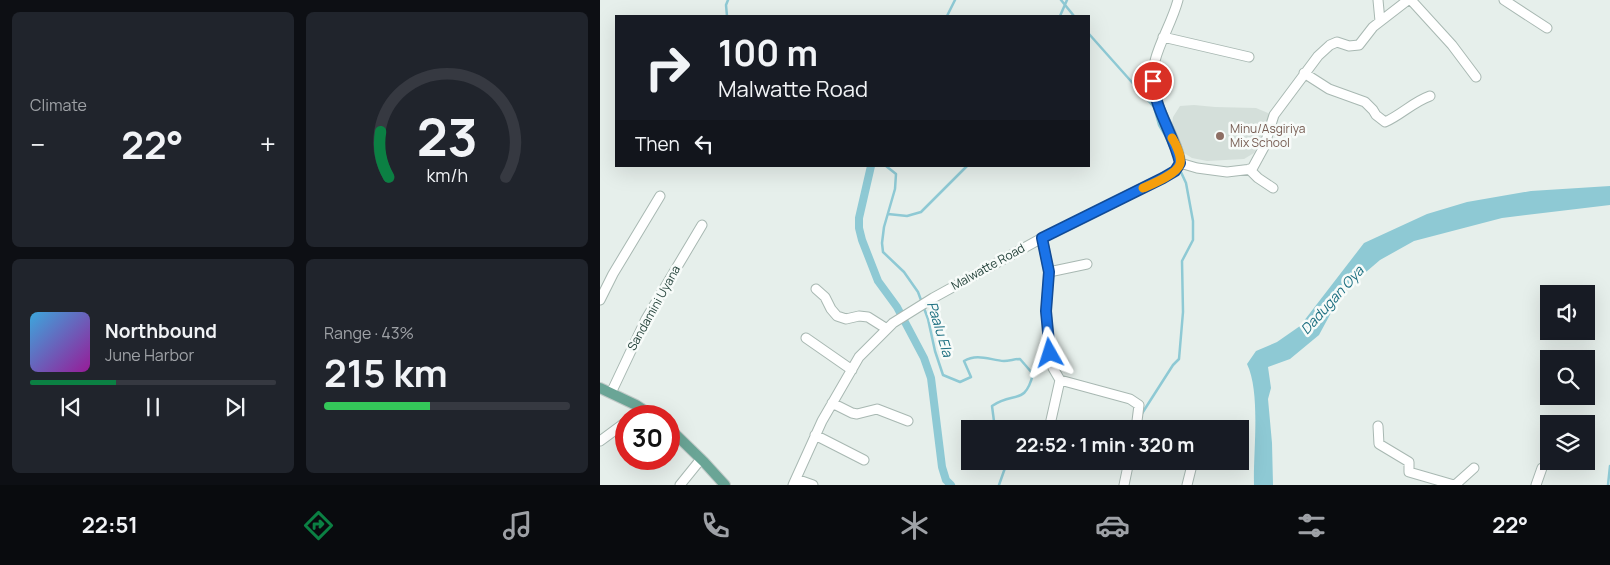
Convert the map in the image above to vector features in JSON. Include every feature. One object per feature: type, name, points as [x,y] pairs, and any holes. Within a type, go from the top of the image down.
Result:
[{"type":"main road","points":[[600,388],[635,405]]},
{"type":"main road","points":[[680,439],[724,485]]},
{"type":"street","points":[[1178,0],[1152,71],[1154,92],[1164,122],[1176,145],[1180,163],[1196,168],[1227,172],[1252,169],[1264,147],[1274,115],[1304,73],[1330,45],[1337,42],[1349,46],[1359,45],[1373,27],[1410,0],[1452,45],[1476,77]]},
{"type":"street","points":[[1378,0],[1380,21]]},
{"type":"street","points":[[1504,0],[1547,28]]},
{"type":"street","points":[[1163,37],[1249,57]]},
{"type":"street","points":[[1304,73],[1329,89],[1365,102],[1385,122],[1396,117],[1420,100],[1430,96]]},
{"type":"street","name":"Malwatte Road","points":[[794,482],[815,435],[859,357],[887,329],[907,313],[1042,238],[1163,178],[1175,171],[1180,163]]},
{"type":"street","points":[[1249,169],[1273,188]]},
{"type":"street","points":[[600,300],[612,274],[660,196]]},
{"type":"street","name":"Sandamini Uyana","points":[[611,393],[646,319],[702,225]]},
{"type":"street","points":[[1042,238],[1049,272],[1046,311],[1048,336],[1053,368],[1060,380],[1051,420]]},
{"type":"street","points":[[1049,272],[1087,264]]},
{"type":"street","points":[[816,289],[825,297],[831,310],[837,316],[846,319],[859,316],[868,317],[887,329]]},
{"type":"street","points":[[806,338],[852,370]]},
{"type":"street","points":[[1060,380],[1130,399],[1139,405],[1137,420]]},
{"type":"street","points":[[832,403],[852,413],[857,414],[877,409],[908,421]]},
{"type":"street","points":[[1378,426],[1379,444],[1409,462],[1409,472],[1455,485],[1474,468]]},
{"type":"street","points":[[600,441],[615,430]]},
{"type":"street","points":[[815,435],[864,460]]},
{"type":"street","points":[[680,485],[701,459]]},
{"type":"street","points":[[1125,485],[1128,470]]},
{"type":"street","points":[[1187,485],[1190,470]]},
{"type":"street","points":[[1536,485],[1541,470]]},
{"type":"street","points":[[794,482],[814,485]]},
{"type":"shaded area","name":"Minu/Asgiriya Mix School","points":[[1180,106],[1256,108],[1268,113],[1270,117],[1254,153],[1244,159],[1207,161],[1192,158],[1184,153],[1172,124],[1173,117]]},
{"type":"water","name":"Dadugan Oya","points":[[1610,186],[1610,205],[1502,218],[1414,241],[1380,260],[1339,298],[1319,335],[1290,359],[1268,367],[1271,388],[1268,399],[1273,485],[1254,485],[1255,406],[1254,390],[1247,364],[1256,351],[1277,342],[1300,326],[1364,243],[1427,214],[1467,202],[1531,191]]},
{"type":"waterway","points":[[727,15],[726,5],[728,0]]},
{"type":"waterway","points":[[948,15],[955,0]]},
{"type":"waterway","points":[[1061,0],[1073,15]]},
{"type":"waterway","points":[[1060,15],[1067,0]]},
{"type":"waterway","points":[[1090,35],[1154,107],[1159,125],[1176,160]]},
{"type":"waterway","points":[[871,167],[859,218],[862,240],[878,281],[897,307],[924,358],[931,378],[942,467],[946,480],[951,485]]},
{"type":"waterway","name":"Paalu Ela","points":[[887,167],[896,174],[895,189],[884,227],[883,252],[904,272],[918,292],[928,319],[935,351],[943,375],[960,382],[971,377],[964,361],[974,357],[1004,361],[1020,359],[1033,374],[1030,384],[1022,394],[992,406],[994,420]]},
{"type":"waterway","points":[[888,214],[907,216],[921,212],[966,167]]},
{"type":"waterway","points":[[1141,415],[1173,365],[1179,359],[1183,312],[1182,261],[1193,240],[1193,221],[1186,183],[1180,170]]},
{"type":"waterway","points":[[1608,485],[1610,466]]},
{"type":"waterway","name":"Paalu Ela","points":[[999,485],[1004,470]]},
{"type":"slow traffic","points":[[1143,188],[1175,171],[1178,167],[1180,163],[1176,145],[1172,138]]},
{"type":"place","name":"Minu/Asgiriya Mix School","points":[[1220,136]]},
{"type":"route","points":[[1050,353],[1046,311],[1049,272],[1042,238],[1163,178],[1175,171],[1180,163],[1176,145],[1164,122],[1154,92],[1153,81]]}]
